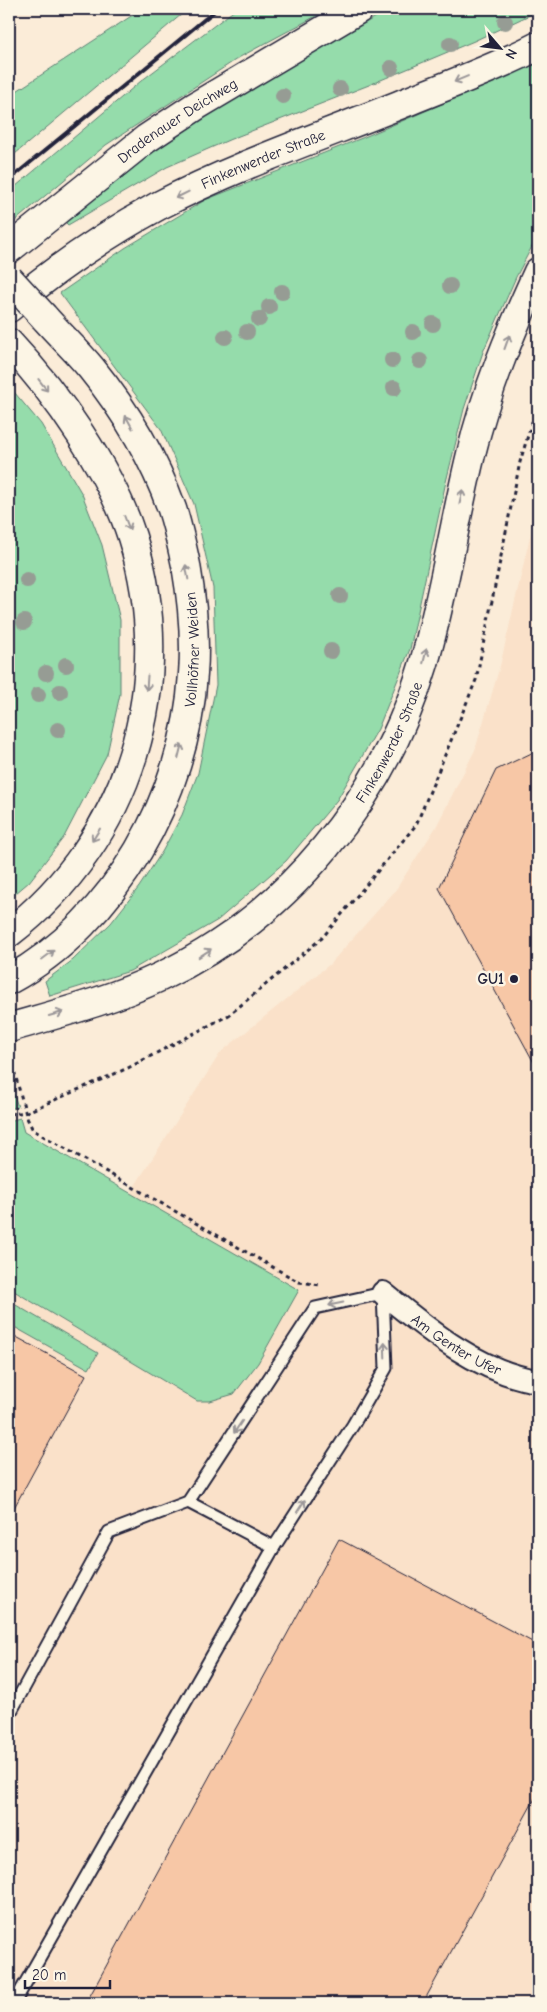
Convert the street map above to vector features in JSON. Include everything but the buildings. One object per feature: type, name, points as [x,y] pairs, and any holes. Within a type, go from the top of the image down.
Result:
[{"type":"main road","name":"Dradenauer Deichweg","points":[[9,249],[146,139],[196,106],[359,9]]},
{"type":"main road","name":"Finkenwerder Straße","points":[[9,308],[39,282],[102,239],[159,206],[215,179],[440,89],[538,46]]},
{"type":"main road","name":"Finkenwerder Straße","points":[[9,1028],[103,1001],[159,978],[202,955],[244,925],[291,885],[322,852],[354,810],[382,764],[405,716],[420,672],[439,602],[474,444],[489,393],[513,326],[538,272]]},
{"type":"main road","name":"Vollhöfner Weiden","points":[[9,279],[91,368],[123,412],[156,471],[172,510],[188,576],[192,610],[194,674],[180,753],[164,797],[145,838],[126,871],[84,924],[27,970],[9,980]]},
{"type":"main road","points":[[9,933],[31,916],[63,884],[86,852],[117,798],[140,732],[147,687],[150,636],[144,582],[132,538],[118,502],[101,468],[79,434],[33,371],[10,345]]},
{"type":"street","name":"Am Genter Ufer","points":[[383,1293],[430,1331],[478,1360],[504,1372],[538,1381]]},
{"type":"lane","points":[[9,1715],[109,1532],[188,1502],[315,1308],[383,1293],[386,1368],[353,1425],[274,1547],[14,2003]]},
{"type":"lane","points":[[188,1502],[274,1547]]},
{"type":"path","points":[[9,1052],[27,1118],[33,1130],[299,1282],[327,1286]]},
{"type":"shaded area","points":[[538,502],[538,2003],[9,2003],[9,1288],[197,1400],[114,1218],[221,1052],[330,964],[395,891],[436,827],[475,750],[500,666]]},
{"type":"green space","points":[[142,9],[188,9],[9,159],[9,96]]},
{"type":"green space","points":[[236,9],[329,9],[240,57],[106,145],[9,226],[9,192],[141,81]]},
{"type":"green space","points":[[390,9],[538,9],[538,11],[474,41],[369,85],[231,139],[167,167],[68,225],[63,220],[141,161],[222,107]]},
{"type":"green space","points":[[538,63],[538,235],[516,277],[483,352],[464,409],[445,486],[410,649],[378,729],[337,800],[286,861],[218,920],[130,971],[50,996],[45,981],[73,960],[111,923],[139,887],[162,852],[182,815],[198,773],[216,685],[213,588],[194,504],[161,429],[60,293],[125,248],[205,200],[362,138]]},
{"type":"green space","points":[[9,386],[41,424],[82,494],[102,545],[120,620],[120,694],[107,754],[64,837],[29,882],[9,899]]},
{"type":"green space","points":[[9,1080],[18,1107],[9,1109]]},
{"type":"green space","points":[[20,1118],[24,1132],[299,1290],[258,1363],[234,1394],[210,1401],[197,1401],[9,1288],[9,1121]]},
{"type":"green space","points":[[9,1301],[98,1353],[89,1369],[9,1324]]},
{"type":"railway","points":[[9,180],[217,9]]},
{"type":"place","name":"GU1","points":[[514,979]]}]
